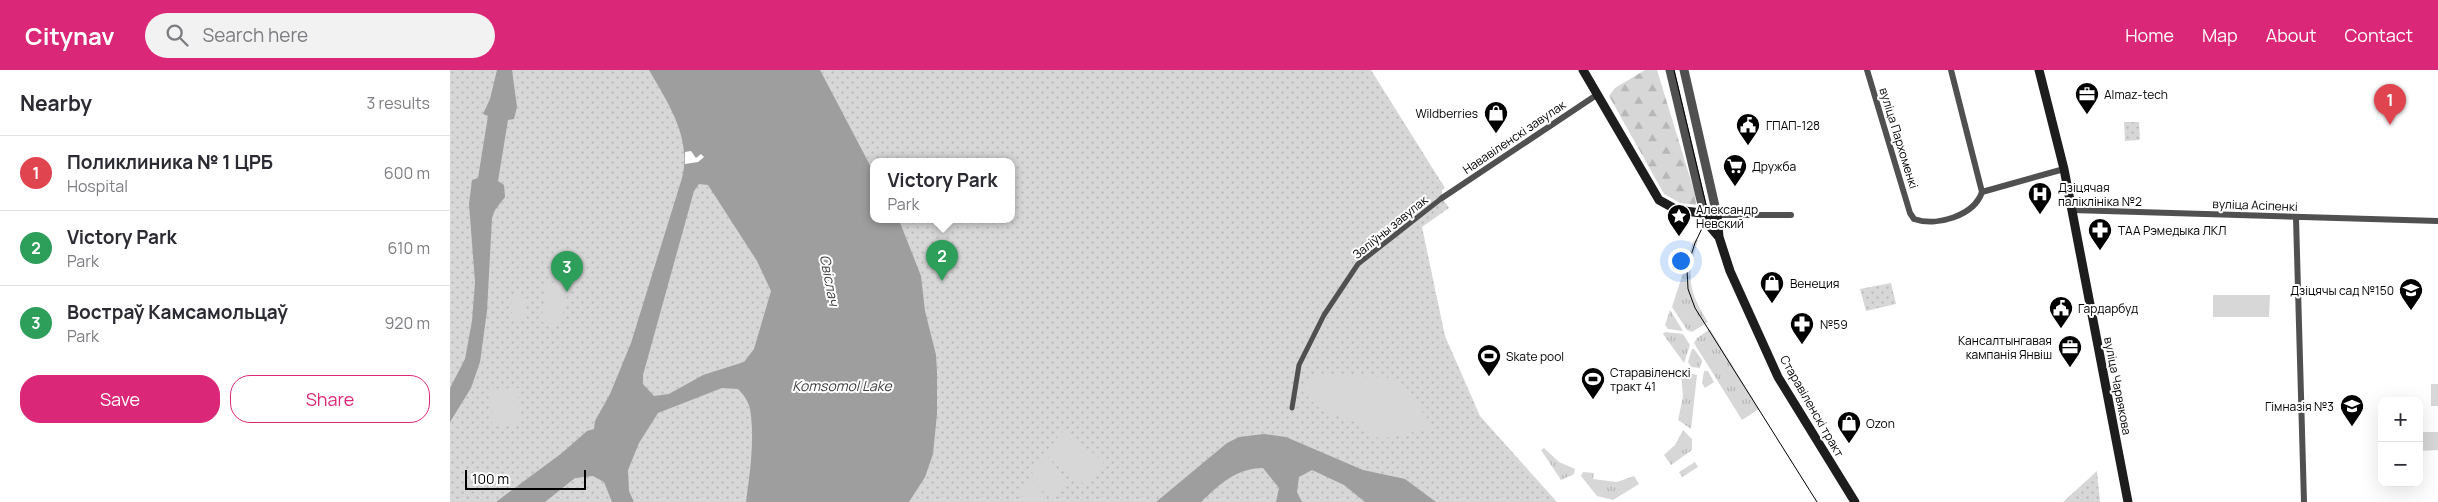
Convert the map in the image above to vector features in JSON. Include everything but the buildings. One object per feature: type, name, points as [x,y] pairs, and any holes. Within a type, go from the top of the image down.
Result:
[{"type":"main road","points":[[1583,70],[1660,200],[1677,210],[1717,215]]},
{"type":"main road","name":"вуліца Чарвякова","points":[[2039,70],[2064,169],[2128,502]]},
{"type":"main road","name":"Старавіленскі тракт","points":[[1704,213],[1708,224],[1719,237]]},
{"type":"main road","name":"Старавіленскі тракт","points":[[1717,215],[1719,237],[1730,271],[1778,377],[1855,502]]},
{"type":"street","name":"Старавіленскі тракт","points":[[1670,70],[1704,213]]},
{"type":"street","name":"Старавіленскі тракт","points":[[1684,70],[1717,215]]},
{"type":"street","name":"вуліца Пархоменкі","points":[[1867,70],[1910,213],[1914,219],[1940,222],[1973,207],[1979,201],[1982,192]]},
{"type":"street","points":[[1951,70],[1982,192],[2064,169]]},
{"type":"street","name":"Нававіленскі завулак","points":[[1442,198],[1598,94]]},
{"type":"street","name":"Заліўны завулак","points":[[1292,408],[1299,365],[1324,315],[1358,264],[1442,198]]},
{"type":"street","name":"вуліца Асіпенкі","points":[[2072,210],[2438,221]]},
{"type":"street","points":[[1717,215],[1791,215]]},
{"type":"street","points":[[2296,218],[2304,502]]},
{"type":"green space","points":[[450,70],[1371,70],[1445,188],[1442,190],[1442,198],[1449,208],[1422,227],[1445,336],[1480,416],[1557,502],[450,502]]},
{"type":"green space","points":[[1645,70],[1657,70],[1695,194],[1696,205],[1680,203],[1664,194],[1609,96],[1615,88]]},
{"type":"green space","points":[[2124,122],[2139,122],[2140,140],[2125,141]]},
{"type":"green space","points":[[1696,239],[1698,241],[1692,264],[1691,283],[1696,301],[1708,322],[1692,332],[1687,330],[1672,307],[1693,242]]},
{"type":"green space","points":[[547,282],[567,285],[561,325],[541,322]]},
{"type":"green space","points":[[1891,283],[1896,304],[1866,311],[1860,289]]},
{"type":"green space","points":[[512,294],[525,294],[527,319],[512,320]]},
{"type":"green space","points":[[2213,295],[2270,295],[2269,317],[2213,317]]},
{"type":"green space","points":[[1670,310],[1683,331],[1668,329],[1665,325]]},
{"type":"green space","points":[[1710,329],[1759,409],[1742,420],[1694,343],[1697,338]]},
{"type":"green space","points":[[1665,332],[1683,334],[1690,345],[1684,363],[1663,334]]},
{"type":"green space","points":[[1692,349],[1702,360],[1700,368],[1691,367],[1688,362]]},
{"type":"green space","points":[[1704,371],[1708,371],[1714,382],[1705,388],[1702,383]]},
{"type":"green space","points":[[1685,372],[1697,375],[1691,429],[1678,420],[1683,396],[1681,374]]},
{"type":"green space","points":[[1314,374],[1392,378],[1401,382],[1434,428],[1381,439],[1363,431],[1356,421],[1321,410],[1301,390]]},
{"type":"green space","points":[[2431,384],[2438,384],[2438,406],[2431,406]]},
{"type":"green space","points":[[518,388],[519,424],[492,425],[491,389]]},
{"type":"green space","points":[[1064,430],[1104,462],[1085,485],[1046,452]]},
{"type":"green space","points":[[1683,430],[1692,439],[1692,450],[1671,465],[1664,455],[1675,445]]},
{"type":"green space","points":[[2423,432],[2438,432],[2438,450],[2423,451]]},
{"type":"green space","points":[[1544,448],[1559,462],[1575,469],[1574,474],[1561,480],[1541,450]]},
{"type":"green space","points":[[1047,456],[1069,483],[1052,497],[1030,470]]},
{"type":"green space","points":[[1695,462],[1698,467],[1682,477],[1679,472]]},
{"type":"green space","points":[[2097,471],[2100,502],[2063,502]]},
{"type":"green space","points":[[1583,472],[1594,473],[1593,479],[1617,482],[1634,476],[1639,484],[1613,500],[1597,496],[1581,476]]},
{"type":"green space","points":[[1032,479],[1050,502],[1027,502],[1018,490]]},
{"type":"water","points":[[497,70],[512,70],[517,107],[514,119],[508,120],[498,181],[504,185],[505,197],[495,210],[492,218],[487,311],[480,362],[471,388],[450,422],[450,388],[465,359],[472,321],[475,282],[469,204],[472,180],[478,178],[488,116],[483,114],[490,99]]},
{"type":"water","name":"Komsomol Lake","points":[[649,70],[820,70],[870,165],[870,223],[900,223],[921,276],[925,311],[936,355],[937,414],[933,454],[925,477],[909,502],[746,502],[752,444],[750,409],[746,398],[738,389],[722,388],[658,413],[639,443],[628,470],[629,491],[634,502],[612,502],[604,482],[593,476],[575,478],[545,502],[496,502],[562,453],[587,431],[594,429],[595,421],[610,394],[631,343],[682,178],[684,149],[681,135],[670,108]],"holes":[[[699,184],[708,185],[757,261],[771,291],[754,349],[744,362],[703,375],[669,394],[654,396],[643,384],[643,375],[694,191]]]},
{"type":"water","points":[[1264,434],[1286,437],[1363,470],[1405,479],[1436,502],[1365,502],[1344,485],[1312,470],[1299,477],[1297,492],[1302,502],[1276,502],[1279,488],[1263,468],[1236,474],[1221,484],[1201,502],[1156,502],[1227,443],[1239,437]]},
{"type":"pier","points":[[691,151],[696,158],[701,154],[704,157],[698,162],[685,164],[685,152]]},
{"type":"tram line","points":[[1674,70],[1707,209],[1706,220],[1695,243],[1687,268],[1688,289],[1695,308],[1817,502]]},
{"type":"place","name":"Almaz-tech","points":[[2087,115]]},
{"type":"place","name":"Поликлиника № 1 ЦРБ","points":[[2390,125]]},
{"type":"place","name":"Wildberries","points":[[1496,134]]},
{"type":"place","name":"ГПАП-128","points":[[1748,146]]},
{"type":"place","name":"Дружба","points":[[1735,187]]},
{"type":"place","name":"Дзіцячая паліклініка №2","points":[[2040,215]]},
{"type":"place","name":"Александр Невский","points":[[1679,237]]},
{"type":"place","name":"ТАА Рэмедыка ЛКЛ","points":[[2100,251]]},
{"type":"place","name":"Victory Park","points":[[942,281]]},
{"type":"place","name":"Востраў Камсамольцаў","points":[[567,292]]},
{"type":"place","name":"Венеция","points":[[1772,304]]},
{"type":"place","name":"Дзіцячы сад №150","points":[[2411,311]]},
{"type":"place","name":"Гардарбуд","points":[[2061,329]]},
{"type":"place","name":"№59","points":[[1802,345]]},
{"type":"place","name":"Кансалтынгавая кампанія Янвіш","points":[[2070,368]]},
{"type":"place","name":"Skate pool","points":[[1489,377]]},
{"type":"place","name":"Старавіленскі тракт 41","points":[[1593,400]]},
{"type":"place","name":"Гімназія №3","points":[[2352,427]]},
{"type":"place","name":"Ozon","points":[[1849,444]]},
{"type":"water label","name":"Свіслач","points":[[830,280]]}]
